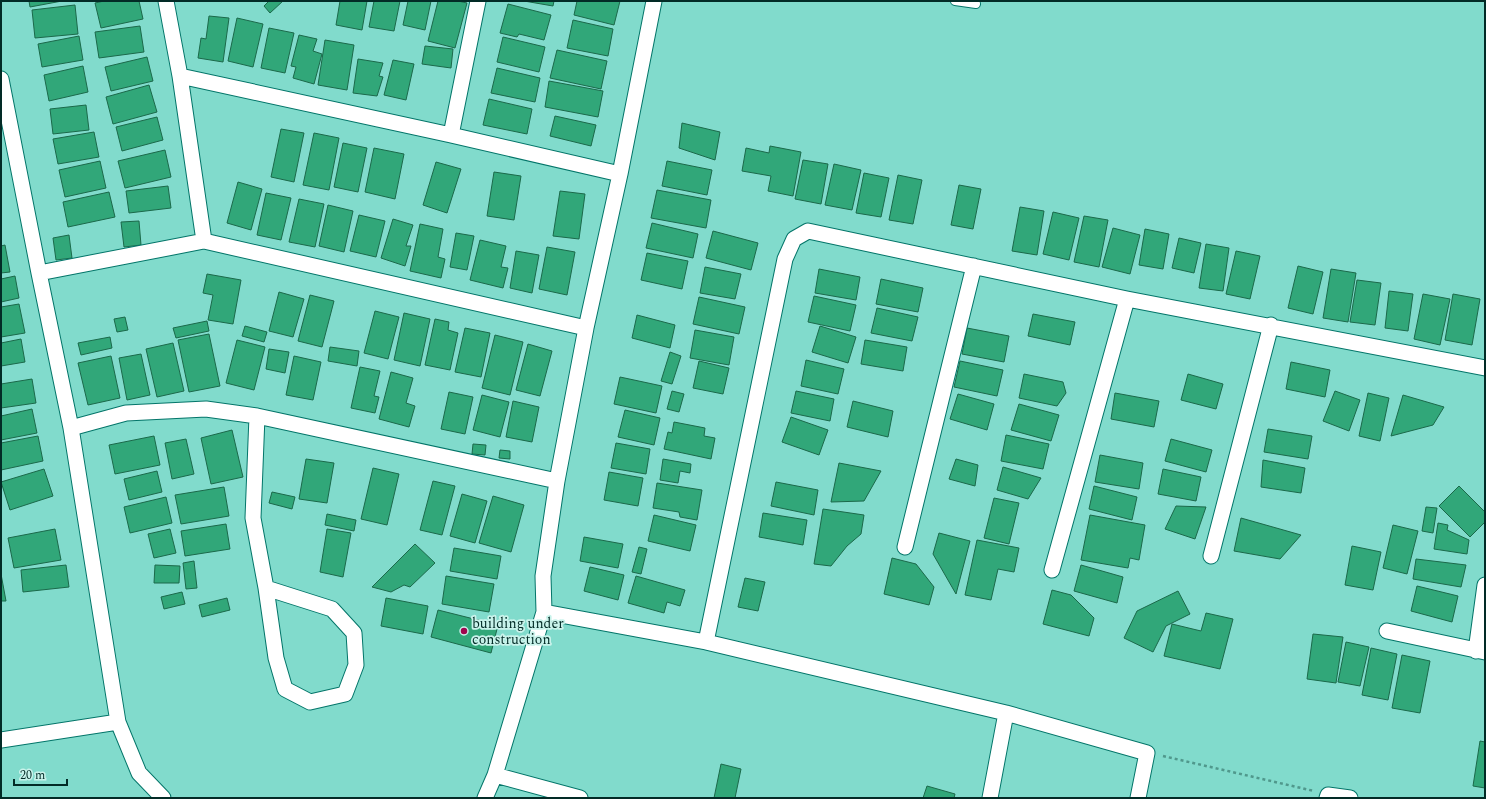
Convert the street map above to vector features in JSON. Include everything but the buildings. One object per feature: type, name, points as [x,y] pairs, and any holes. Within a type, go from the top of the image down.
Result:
[{"type":"street","points":[[166,1],[180,76],[204,241]]},
{"type":"street","points":[[451,135],[478,1]]},
{"type":"street","points":[[485,798],[496,774],[544,612],[543,576],[557,481],[586,328],[620,174],[654,1]]},
{"type":"street","points":[[180,76],[451,135],[620,174]]},
{"type":"street","points":[[1,79],[38,273],[71,428],[118,722],[139,773],[163,798]]},
{"type":"street","points":[[706,642],[785,259],[794,239],[808,231],[1127,299],[1271,325],[1485,368]]},
{"type":"street","points":[[38,273],[204,241],[586,328]]},
{"type":"street","points":[[905,546],[974,266]]},
{"type":"street","points":[[1052,570],[1127,299]]},
{"type":"street","points":[[1211,556],[1271,325]]},
{"type":"street","points":[[71,428],[126,413],[206,409],[257,416],[557,481]]},
{"type":"street","points":[[257,416],[253,518],[266,588],[276,658],[286,689],[310,702],[345,694],[356,665],[354,633],[332,609],[266,588]]},
{"type":"street","points":[[1388,631],[1480,652],[1485,585]]},
{"type":"street","points":[[544,612],[706,642],[1006,713],[1147,753],[1138,798]]},
{"type":"street","points":[[990,798],[1006,713]]},
{"type":"street","points":[[1,740],[118,722]]},
{"type":"street","points":[[496,774],[580,798]]},
{"type":"street","points":[[1328,796],[1350,798]]},
{"type":"lane","points":[[955,1],[976,4]]},
{"type":"path","points":[[1147,753],[1328,796]]},
{"type":"place","name":"building under construction","points":[[464,631]]}]
